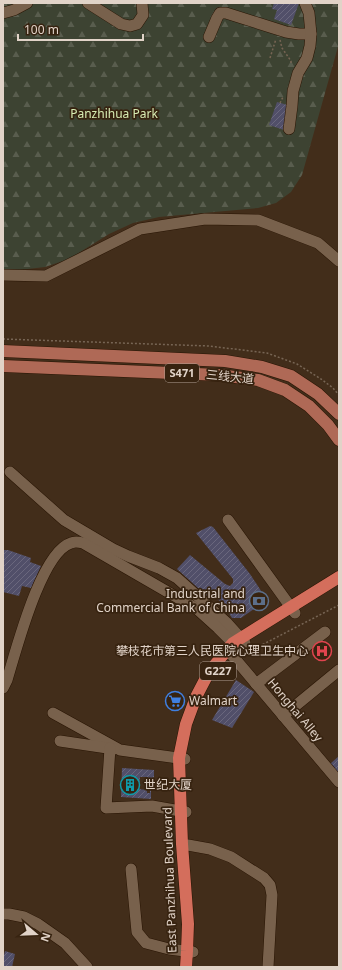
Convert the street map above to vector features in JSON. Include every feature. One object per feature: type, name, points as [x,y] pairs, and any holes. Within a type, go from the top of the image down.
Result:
[{"type":"highway","name":"East Panzhihua Boulevard","points":[[186,967],[194,926],[184,812],[182,758],[201,702],[214,676],[237,648],[339,577]]},
{"type":"highway","name":"East Panzhihua Boulevard","points":[[293,610],[339,586]]},
{"type":"highway","name":"East Panzhihua Boulevard","points":[[184,812],[182,844],[192,967]]},
{"type":"main road","name":"三线大道","points":[[3,351],[225,361],[262,367],[291,376],[318,394],[339,414]]},
{"type":"main road","name":"三线大道","points":[[3,366],[220,375],[258,380],[285,390],[309,406],[328,425],[339,440]]},
{"type":"street","points":[[3,13],[14,10],[27,3]]},
{"type":"street","points":[[88,3],[121,24],[130,26],[138,24],[143,15],[142,3]]},
{"type":"street","points":[[289,129],[293,91],[298,73],[307,58],[310,46],[311,34],[309,13],[305,3]]},
{"type":"street","points":[[209,37],[216,18],[220,13],[226,13],[286,32],[311,34]]},
{"type":"street","points":[[3,275],[46,276],[140,229],[205,219],[258,220],[318,243],[339,261]]},
{"type":"street","points":[[10,472],[64,520],[128,556],[160,568],[177,578],[226,622],[237,648]]},
{"type":"street","points":[[228,520],[293,610]]},
{"type":"street","points":[[3,688],[40,580],[51,561],[62,548],[69,543],[83,543],[197,609],[237,648]]},
{"type":"street","points":[[256,684],[325,632]]},
{"type":"street","name":"Honghai Alley","points":[[237,648],[256,684],[339,782]]},
{"type":"street","points":[[284,716],[339,670]]},
{"type":"street","points":[[54,713],[115,749]]},
{"type":"street","points":[[60,741],[182,758]]},
{"type":"street","points":[[115,749],[106,808],[152,806],[184,812]]},
{"type":"street","points":[[188,845],[210,849],[231,857],[264,878],[270,885],[272,895],[268,967]]},
{"type":"street","points":[[131,869],[137,932],[146,943],[168,949],[190,951]]},
{"type":"street","points":[[3,914],[24,917],[38,924],[65,942],[87,967]]},
{"type":"path","points":[[270,58],[279,30]]},
{"type":"path","points":[[279,30],[282,48],[291,61],[292,68]]},
{"type":"path","points":[[280,103],[283,96]]},
{"type":"path","points":[[237,648],[240,656],[339,605]]},
{"type":"green space","name":"Panzhihua Park","points":[[3,3],[339,3],[339,43],[302,175],[291,192],[276,203],[258,208],[159,217],[133,223],[109,234],[69,259],[45,267],[19,270],[3,269]]},
{"type":"building","points":[[274,3],[299,3],[291,25],[274,19],[277,10],[272,9]]},
{"type":"building","points":[[277,102],[291,106],[284,130],[269,125]]},
{"type":"building","points":[[210,526],[213,527],[250,574],[267,600],[241,618],[232,618],[225,606],[213,595],[209,598],[177,569],[190,555],[225,584],[230,586],[233,583],[233,579],[196,533]]},
{"type":"building","points":[[3,550],[8,550],[31,558],[30,562],[41,566],[31,588],[22,586],[19,596],[3,592]]},
{"type":"building","points":[[236,680],[254,692],[232,728],[212,720]]},
{"type":"building","points":[[339,756],[339,775],[330,764]]},
{"type":"building","name":"世纪大厦","points":[[122,768],[154,770],[154,780],[148,780],[148,777],[140,777],[139,789],[147,790],[147,793],[150,793],[151,790],[151,799],[121,797]]},
{"type":"building","points":[[5,951],[15,954],[12,967],[3,967]]},
{"type":"place","name":"Industrial and Commercial Bank of China","points":[[259,601]]},
{"type":"place","name":"攀枝花市第三人民医院心理卫生中心","points":[[322,651]]},
{"type":"place","name":"Walmart","points":[[175,701]]},
{"type":"place","name":"世纪大厦","points":[[130,785]]}]
